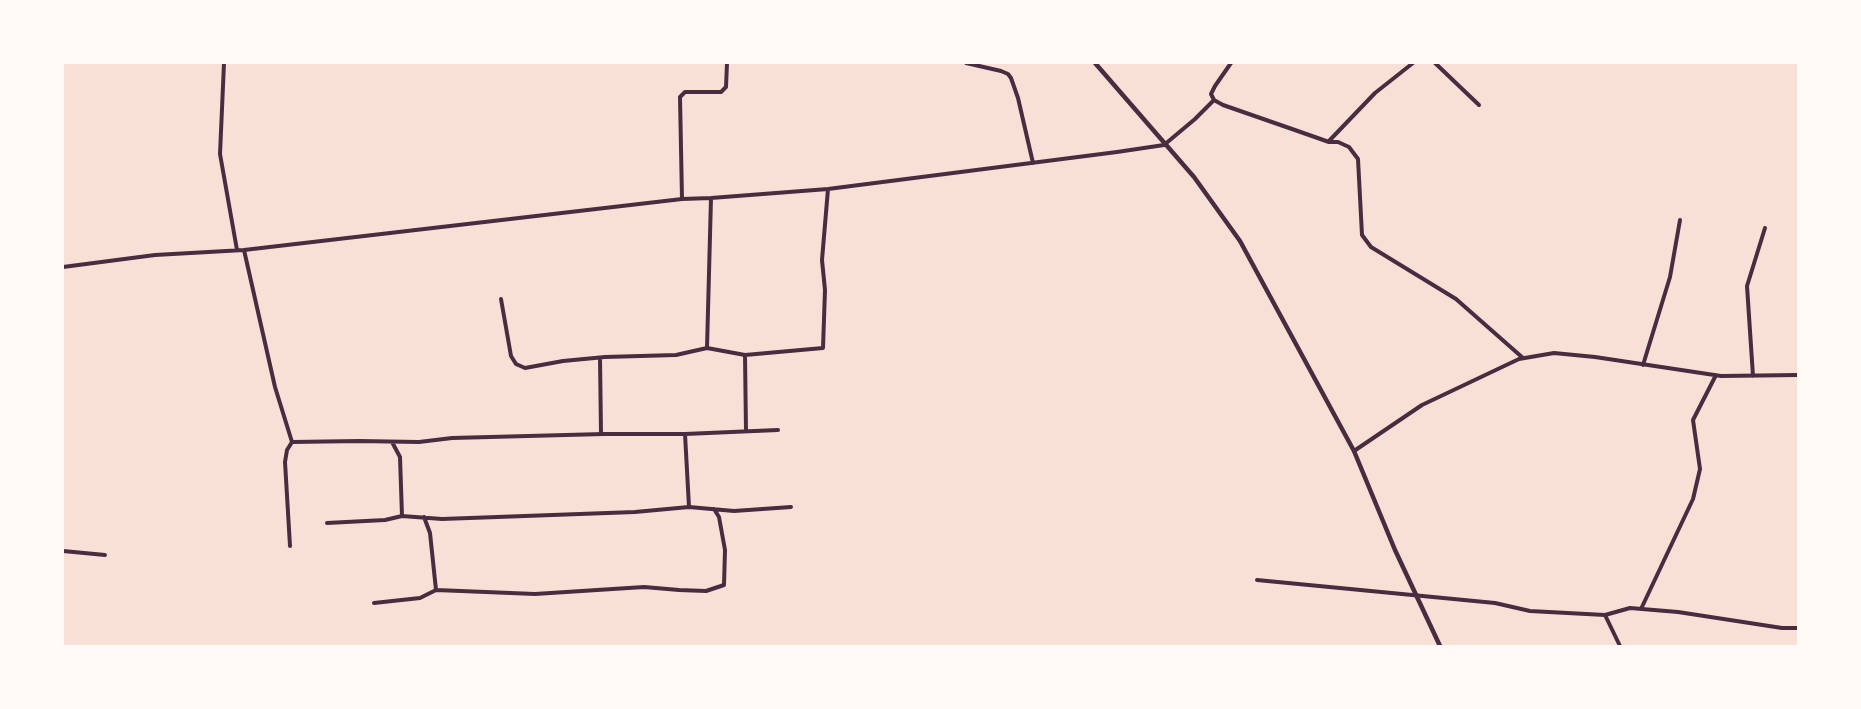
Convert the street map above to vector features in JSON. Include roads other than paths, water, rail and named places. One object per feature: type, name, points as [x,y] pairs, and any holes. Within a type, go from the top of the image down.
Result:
[{"type":"street","points":[[224,63],[220,154],[237,250]]},
{"type":"street","points":[[682,199],[680,96],[685,92],[694,91],[721,92],[726,87],[728,63]]},
{"type":"street","points":[[966,63],[1001,71],[1011,78],[1018,98],[1033,164]]},
{"type":"street","points":[[1095,63],[1194,177],[1240,240],[1354,451],[1395,550],[1440,646]]},
{"type":"street","points":[[1231,63],[1211,94],[1214,100],[1329,142],[1338,142],[1349,147],[1358,159],[1362,235],[1371,247],[1456,298],[1523,358]]},
{"type":"street","points":[[1329,142],[1375,93],[1413,63]]},
{"type":"street","points":[[1435,63],[1479,105]]},
{"type":"street","points":[[63,267],[155,255],[244,250],[682,199],[828,189],[1033,164],[1164,145],[1214,100]]},
{"type":"street","points":[[501,299],[511,356],[516,364],[525,368],[563,361],[676,355],[707,348],[745,355],[823,348],[825,290],[822,260],[828,189]]},
{"type":"street","points":[[707,348],[711,198]]},
{"type":"street","points":[[1643,365],[1670,277],[1680,220]]},
{"type":"street","points":[[1753,376],[1747,286],[1765,228]]},
{"type":"street","points":[[244,250],[275,387],[292,442],[287,450],[285,462],[290,546]]},
{"type":"street","points":[[1354,451],[1422,405],[1523,358],[1554,353],[1716,375],[1798,375]]},
{"type":"street","points":[[745,355],[747,431]]},
{"type":"street","points":[[600,358],[601,434]]},
{"type":"street","points":[[1641,609],[1693,499],[1700,469],[1694,420],[1716,375]]},
{"type":"street","points":[[292,442],[419,442],[452,438],[778,430]]},
{"type":"street","points":[[685,434],[689,507]]},
{"type":"street","points":[[392,441],[400,457],[402,516]]},
{"type":"street","points":[[327,523],[385,520],[402,516],[442,519],[635,512],[689,507],[734,511],[791,507]]},
{"type":"street","points":[[374,603],[420,598],[436,590],[536,594],[644,587],[706,591],[724,585],[725,550],[719,517],[714,509]]},
{"type":"street","points":[[424,518],[430,534],[436,590]]},
{"type":"street","points":[[63,551],[105,555]]},
{"type":"street","points":[[1257,580],[1495,603],[1530,611],[1605,615],[1630,608],[1678,612],[1782,628],[1798,628]]},
{"type":"street","points":[[1605,615],[1620,646]]}]
